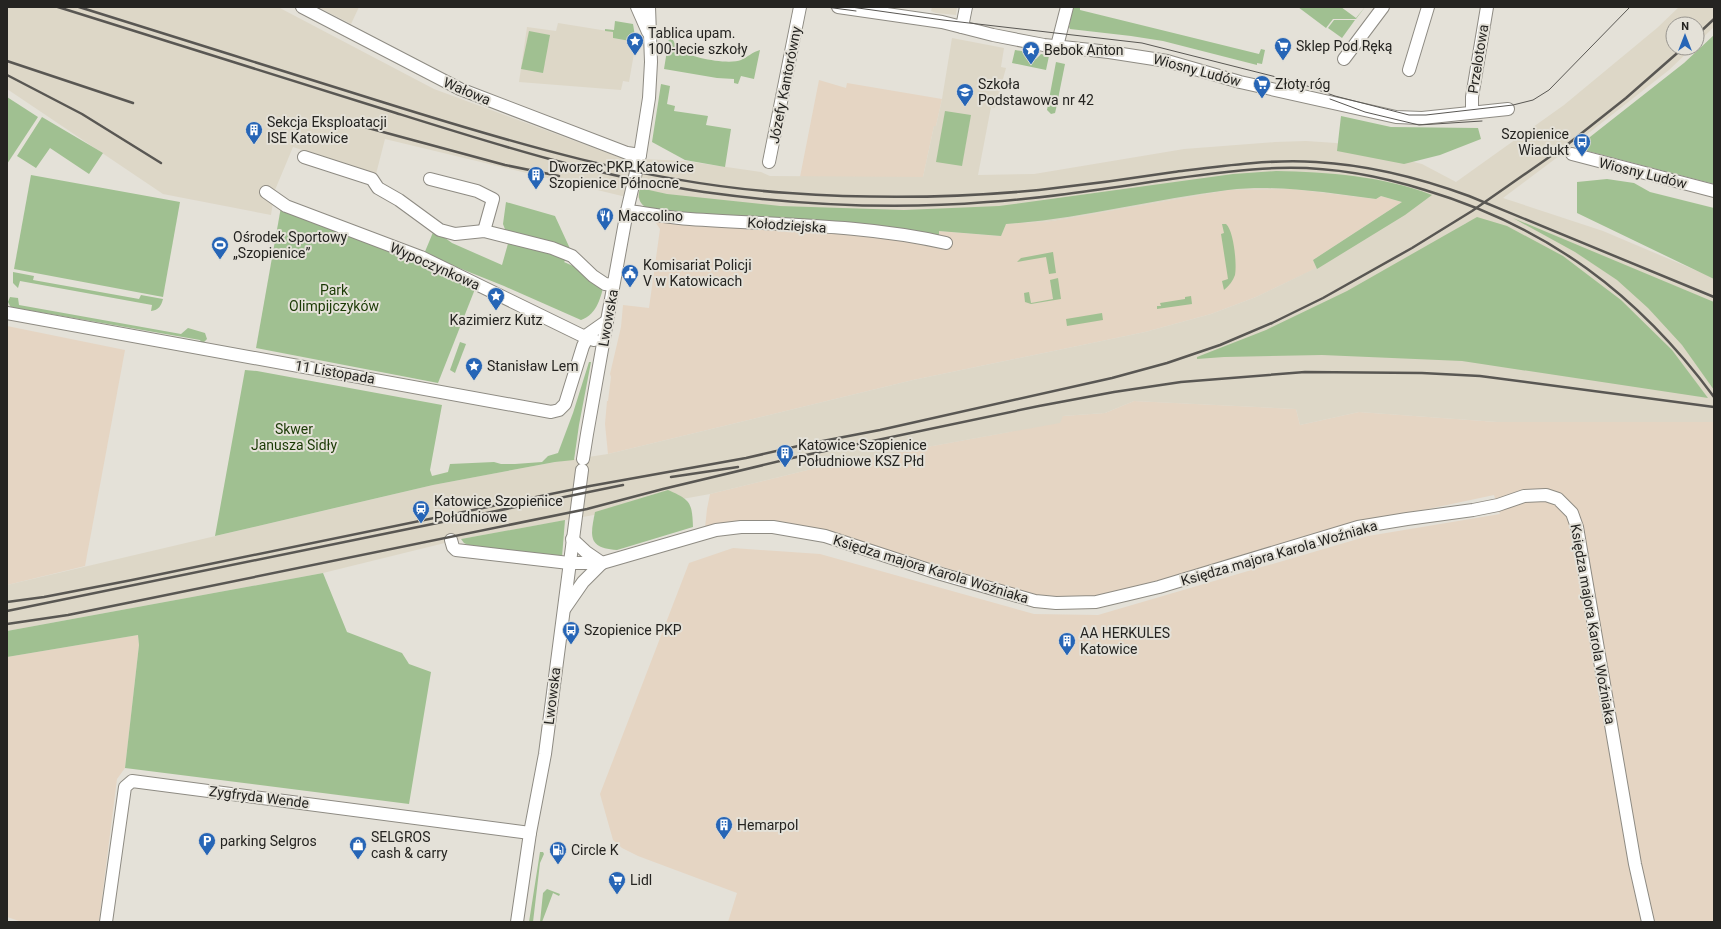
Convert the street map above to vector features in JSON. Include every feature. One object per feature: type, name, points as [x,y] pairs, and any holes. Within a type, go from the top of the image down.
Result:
[{"type":"street","name":"Wałowa","points":[[302,7],[460,89],[627,152],[640,155]]},
{"type":"street","name":"Lwowska","points":[[637,7],[649,35]]},
{"type":"street","name":"Lwowska","points":[[517,922],[530,832],[545,754],[586,434],[627,211],[640,155],[650,85],[651,62],[649,7]]},
{"type":"street","name":"Józefy Kantorówny","points":[[769,162],[800,7]]},
{"type":"street","name":"Wiosny Ludów","points":[[838,7],[942,22],[1002,37],[1167,61],[1230,79],[1390,117],[1422,118],[1508,109]]},
{"type":"street","points":[[962,27],[966,7]]},
{"type":"street","points":[[1058,46],[1067,7]]},
{"type":"street","points":[[1344,59],[1383,7]]},
{"type":"street","points":[[1409,70],[1428,7]]},
{"type":"street","name":"Przelotowa","points":[[1472,112],[1472,97],[1487,7]]},
{"type":"street","name":"Wiosny Ludów","points":[[1572,154],[1714,191]]},
{"type":"street","points":[[304,157],[372,179],[378,188],[399,200],[440,230],[455,234],[484,231],[552,248],[572,256],[593,276],[604,284],[614,285]]},
{"type":"street","points":[[430,179],[477,191],[493,199],[484,231]]},
{"type":"street","name":"Wypoczynkowa","points":[[266,192],[286,206],[421,257],[587,339],[603,343]]},
{"type":"street","name":"Kołodziejska","points":[[627,211],[680,218],[909,235],[946,243]]},
{"type":"street","name":"11 Listopada","points":[[7,313],[551,412],[559,410],[565,404],[587,339]]},
{"type":"street","points":[[587,339],[607,321]]},
{"type":"street","name":"Wypoczynkowa","points":[[587,339],[603,343]]},
{"type":"street","name":"Księdza majora Karola Woźniaka","points":[[451,540],[453,547],[456,550],[569,563],[602,563],[716,530],[741,527],[773,527],[825,536],[934,572],[1035,601],[1056,603],[1096,602],[1159,587],[1358,527],[1473,510],[1498,505],[1524,496],[1546,495],[1558,499],[1572,513],[1577,527],[1635,864],[1648,922]]},
{"type":"street","points":[[572,539],[586,552],[602,563]]},
{"type":"street","name":"Księdza majora Karola Woźniaka","points":[[563,611],[583,582],[602,563]]},
{"type":"street","name":"Zygfryda Wende","points":[[106,922],[125,787],[132,781],[530,832]]},
{"type":"shaded area","points":[[7,7],[278,7],[434,89],[621,158],[685,161],[761,172],[770,176],[923,177],[934,126],[936,126],[942,99],[952,38],[1004,48],[1001,67],[1006,68],[995,108],[991,107],[978,175],[1034,174],[1184,149],[1306,141],[1336,143],[1422,164],[1456,182],[1564,105],[1665,20],[1665,56],[1684,56],[1669,70],[1503,198],[1603,231],[1714,278],[1714,422],[1497,422],[1359,412],[1300,425],[1296,409],[1134,401],[1105,413],[1063,416],[1060,423],[828,465],[710,494],[461,539],[323,573],[7,631],[7,585],[433,485],[555,462],[608,454],[913,380],[1145,332],[1211,314],[1256,297],[1316,268],[1313,260],[1402,202],[1381,196],[1376,199],[1293,189],[1228,190],[1052,221],[1006,224],[1001,236],[939,231],[939,235],[622,196],[385,139],[376,174],[293,147],[275,190],[271,215],[163,194],[7,89]],"holes":[[[1466,223],[1532,255],[1381,275]]]},
{"type":"shaded area","points":[[318,7],[359,7],[351,24]]},
{"type":"shaded area","points":[[932,7],[957,7],[956,15],[936,13],[931,11]]},
{"type":"shaded area","points":[[1679,7],[1714,7],[1714,27],[1705,35],[1705,16],[1670,16]]},
{"type":"shaded area","points":[[558,23],[614,32],[613,38],[636,42],[629,82],[623,81],[621,90],[519,82],[527,27],[556,31]]},
{"type":"shaded area","points":[[819,80],[846,88],[847,83],[942,99],[936,126],[934,126],[923,177],[800,177]]},
{"type":"shaded area","points":[[1293,189],[1376,199],[1381,196],[1402,202],[1313,260],[1317,268],[1256,297],[1211,314],[1145,332],[913,380],[608,454],[605,424],[607,401],[611,377],[610,374],[621,327],[623,305],[649,308],[660,229],[654,220],[638,218],[645,207],[688,214],[939,234],[939,231],[1000,236],[1006,224],[1052,221],[1228,190]]},
{"type":"shaded area","points":[[7,326],[125,350],[85,566],[7,585]]},
{"type":"shaded area","points":[[1134,401],[1296,409],[1300,425],[1359,412],[1497,422],[1714,422],[1714,922],[728,922],[737,893],[638,856],[622,848],[613,840],[600,794],[689,563],[733,548],[820,554],[1034,614],[1098,615],[1368,536],[1500,514],[1494,495],[1315,533],[1165,581],[1096,597],[1042,597],[847,538],[766,520],[705,528],[710,494],[828,465],[1009,432],[1063,416],[1105,413]]},
{"type":"shaded area","points":[[138,635],[139,645],[125,768],[117,779],[99,922],[22,922],[7,917],[7,657]]},
{"type":"green space","points":[[1073,7],[1080,7],[1080,10],[1259,54],[1261,49],[1265,50],[1262,64],[1257,63],[1257,65],[1163,41],[1070,29],[1069,27]]},
{"type":"green space","points":[[1298,7],[1341,7],[1356,18],[1365,7],[1356,19],[1333,19],[1326,28]]},
{"type":"green space","points":[[1334,20],[1355,20],[1342,38],[1328,28]]},
{"type":"green space","points":[[615,21],[633,24],[636,42],[613,38],[613,32],[605,31],[605,29],[614,30]]},
{"type":"green space","points":[[529,31],[550,35],[543,73],[521,69]]},
{"type":"green space","points":[[1714,35],[1714,184],[1576,148],[1692,56],[1705,56],[1705,43]]},
{"type":"green space","points":[[669,38],[672,38],[678,48],[684,52],[709,60],[728,62],[741,60],[760,50],[754,79],[741,76],[738,84],[734,83],[734,79],[717,78],[664,69]]},
{"type":"green space","points":[[1015,50],[1022,51],[1026,58],[1036,59],[1041,54],[1049,56],[1046,70],[1012,63]]},
{"type":"green space","points":[[1056,62],[1065,64],[1055,113],[1051,114],[1047,110]]},
{"type":"green space","points":[[661,84],[670,86],[667,104],[675,106],[674,111],[708,116],[706,125],[731,129],[725,167],[685,160],[652,142]]},
{"type":"green space","points":[[7,97],[38,117],[7,164]]},
{"type":"green space","points":[[945,111],[971,115],[962,166],[936,162]]},
{"type":"green space","points":[[1341,116],[1391,127],[1478,128],[1481,139],[1440,155],[1404,164],[1337,151]]},
{"type":"green space","points":[[42,117],[103,153],[89,174],[50,148],[36,168],[17,156]]},
{"type":"green space","points":[[1276,171],[1315,172],[1375,179],[1394,183],[1432,195],[1405,215],[1317,269],[1313,260],[1402,202],[1381,196],[1376,199],[1321,192],[1247,188],[1172,198],[1062,218],[1006,224],[1001,236],[939,231],[939,235],[688,214],[645,207],[641,203],[639,196],[640,188],[667,194],[780,206],[904,210],[999,206],[1233,174]]},
{"type":"green space","points":[[31,175],[180,202],[163,297],[14,269]]},
{"type":"green space","points":[[1607,179],[1634,183],[1650,192],[1714,208],[1714,279],[1577,213],[1577,182]]},
{"type":"green space","points":[[506,202],[555,216],[572,253],[564,262],[605,280],[598,304],[587,317],[581,320],[504,286],[424,254],[434,230],[452,243],[502,265],[509,240],[503,224]]},
{"type":"green space","name":"Park Olimpijczyków","points":[[281,207],[408,258],[475,289],[438,383],[256,348]]},
{"type":"green space","points":[[1477,217],[1507,226],[1563,256],[1621,300],[1672,350],[1708,398],[1462,361],[1322,355],[1197,359],[1197,357],[1266,330],[1347,291]]},
{"type":"green space","points":[[1513,218],[1714,302],[1714,390],[1682,345],[1648,308],[1617,280],[1575,252]]},
{"type":"green space","points":[[1222,224],[1226,224],[1229,228],[1233,241],[1236,264],[1235,275],[1231,283],[1224,290],[1222,281],[1228,279],[1221,234],[1224,233]]},
{"type":"green space","points":[[1053,252],[1056,273],[1049,274],[1046,257],[1017,262],[1021,258]]},
{"type":"green space","points":[[13,272],[34,276],[33,280],[139,299],[141,295],[163,299],[156,310],[151,311],[152,305],[20,281],[18,288],[13,283]]},
{"type":"green space","points":[[1058,278],[1061,299],[1031,304],[1025,302],[1024,293],[1029,292],[1031,303],[1053,299],[1050,280]]},
{"type":"green space","points":[[1191,296],[1192,304],[1157,309],[1157,306],[1161,306],[1160,303],[1185,299],[1185,297]]},
{"type":"green space","points":[[10,297],[18,298],[19,305],[181,334],[188,328],[205,333],[207,339],[202,344],[200,340],[16,308],[12,310],[8,302]]},
{"type":"green space","points":[[1102,313],[1103,320],[1067,326],[1066,319]]},
{"type":"green space","points":[[460,342],[466,344],[455,373],[450,370]]},
{"type":"green space","name":"Skwer Janusza Sidły","points":[[589,362],[591,362],[574,460],[555,462],[433,485],[215,536],[245,370],[442,405],[430,470],[432,476],[448,472],[450,464],[494,462],[501,464],[515,464],[542,462],[548,456],[558,453],[573,413]]},
{"type":"green space","points":[[668,490],[689,503],[692,512],[693,527],[617,550],[601,547],[593,540],[592,528],[595,512]]},
{"type":"green space","points":[[565,520],[562,557],[470,546],[464,543],[461,539]]},
{"type":"green space","points":[[323,573],[347,632],[402,653],[409,664],[431,672],[409,804],[125,768],[139,645],[138,635],[7,657],[7,631]]},
{"type":"green space","points":[[540,852],[543,852],[544,854],[540,863],[533,922],[529,922]]},
{"type":"green space","points":[[547,889],[560,894],[559,896],[553,893],[542,922],[540,922],[543,893]]},
{"type":"tram line","points":[[826,7],[856,11]]},
{"type":"tram line","points":[[851,7],[943,20],[1142,43],[1296,82],[1335,96],[1409,115],[1426,115],[1513,105],[1533,100],[1549,90],[1630,7]]},
{"type":"tram line","points":[[1330,99],[1365,112],[1419,125],[1482,121]]},
{"type":"railway","points":[[58,7],[434,125],[549,159],[626,178],[704,192],[810,203],[916,206],[1033,198],[1211,174],[1264,169],[1315,168],[1389,180],[1470,205],[1511,223],[1550,245],[1587,269],[1622,296],[1654,326],[1685,360],[1714,397]]},
{"type":"railway","points":[[79,7],[429,117],[530,146],[633,171],[684,181],[736,188],[820,195],[914,197],[977,195],[1039,190],[1209,167],[1263,162],[1316,162],[1375,169],[1413,178],[1469,196],[1714,297]]},
{"type":"railway","points":[[1705,27],[1714,19]]},
{"type":"railway","points":[[7,602],[44,597],[132,580],[590,486],[746,458],[807,444],[880,430],[1112,378],[1167,363],[1220,345],[1272,323],[1323,298],[1412,248],[1472,211],[1568,144],[1626,98],[1674,56]]},
{"type":"railway","points":[[7,61],[133,103]]},
{"type":"railway","points":[[7,75],[82,114],[161,163]]},
{"type":"railway","points":[[346,122],[505,165],[559,176]]},
{"type":"railway","points":[[7,624],[68,615],[587,509],[801,456],[1039,406],[1114,392],[1181,382],[1305,372],[1422,373],[1480,376],[1714,407]]},
{"type":"railway","points":[[671,477],[738,467]]},
{"type":"railway","points":[[7,611],[623,485]]},
{"type":"place","name":"Tablica upam. 100-lecie szkoły","points":[[635,56]]},
{"type":"place","name":"Sklep Pod Ręką","points":[[1283,61]]},
{"type":"place","name":"Bebok Anton","points":[[1031,65]]},
{"type":"place","name":"Złoty róg","points":[[1262,99]]},
{"type":"place","name":"Szkoła Podstawowa nr 42","points":[[965,107]]},
{"type":"place","name":"Sekcja Eksploatacji ISE Katowice","points":[[254,145]]},
{"type":"place","name":"Szopienice Wiadukt","points":[[1582,157]]},
{"type":"place","name":"Dworzec PKP Katowice Szopienice Północne","points":[[536,190]]},
{"type":"place","name":"Maccolino","points":[[605,231]]},
{"type":"place","name":"Ośrodek Sportowy „Szopienice”","points":[[220,260]]},
{"type":"place","name":"Komisariat Policji V w Katowicach","points":[[630,288]]},
{"type":"place","name":"Kazimierz Kutz","points":[[496,311]]},
{"type":"place","name":"Stanisław Lem","points":[[474,381]]},
{"type":"place","name":"Katowice Szopienice Południowe KSZ Płd","points":[[785,468]]},
{"type":"place","name":"Katowice Szopienice Południowe","points":[[421,524]]},
{"type":"place","name":"Szopienice PKP","points":[[571,645]]},
{"type":"place","name":"AA HERKULES Katowice","points":[[1067,656]]},
{"type":"place","name":"Hemarpol","points":[[724,840]]},
{"type":"place","name":"parking Selgros","points":[[207,856]]},
{"type":"place","name":"SELGROS cash & carry","points":[[358,860]]},
{"type":"place","name":"Circle K","points":[[558,865]]},
{"type":"place","name":"Lidl","points":[[617,895]]}]
